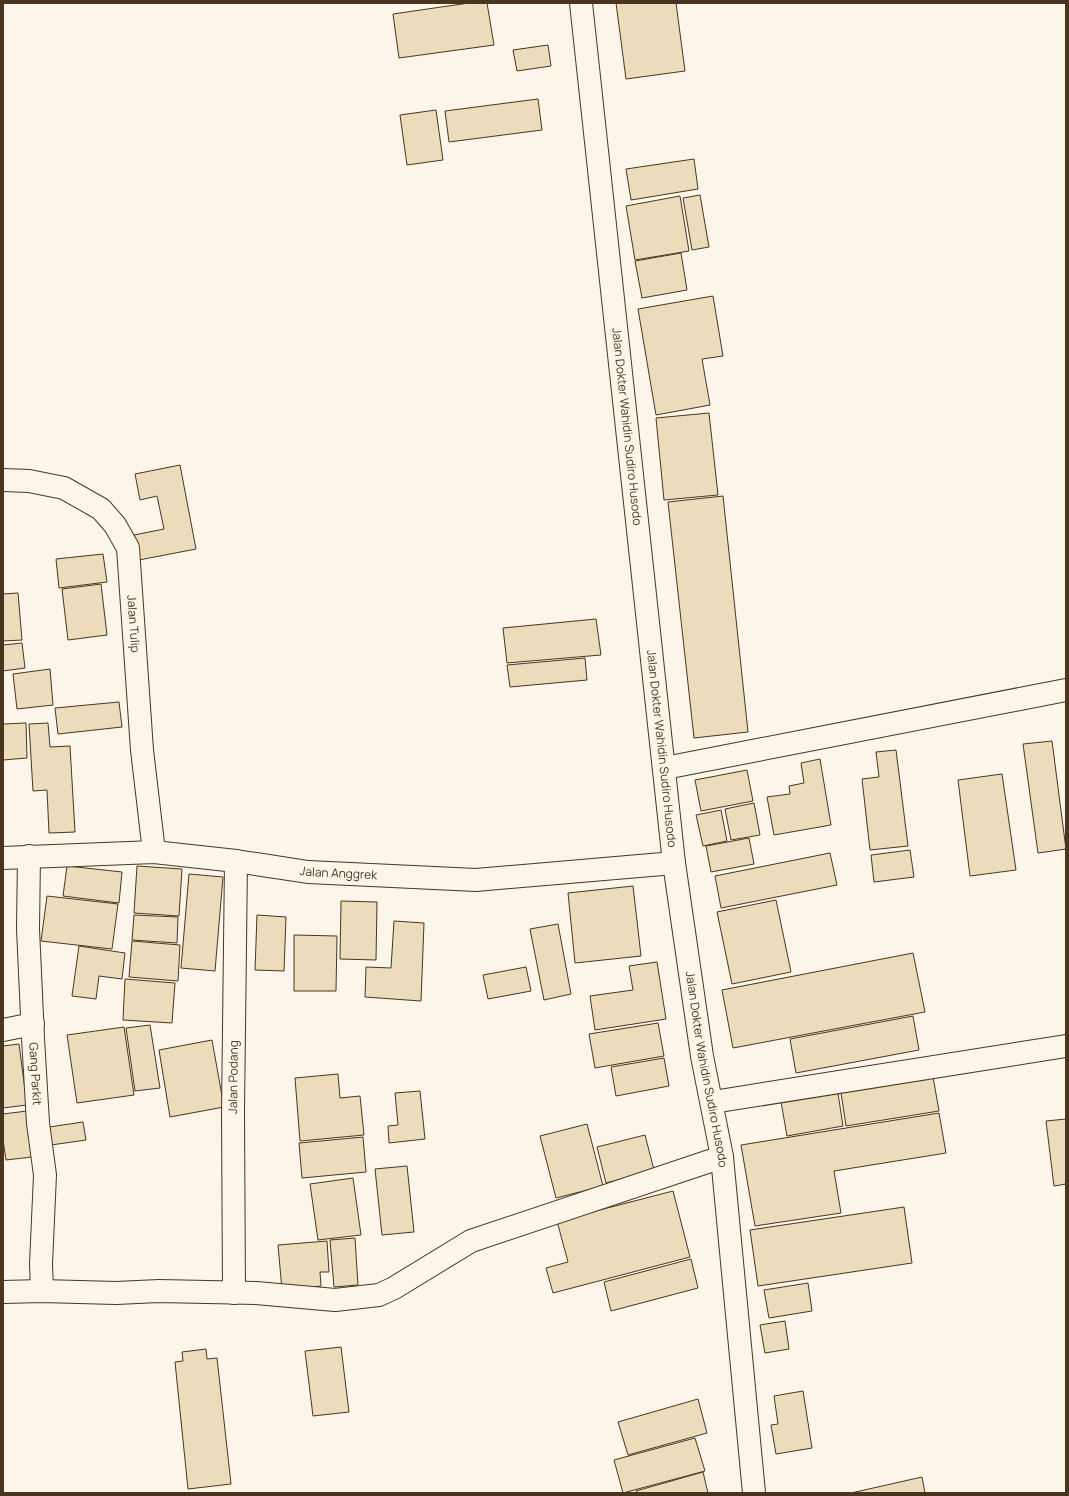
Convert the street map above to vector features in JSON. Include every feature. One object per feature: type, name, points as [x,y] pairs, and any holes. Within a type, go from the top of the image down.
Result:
[{"type":"street","name":"Jalan Dokter Wahidin Sudiro Husodo","points":[[581,3],[665,768],[674,863],[702,1056],[713,1102],[722,1157],[754,1493]]},
{"type":"street","name":"Jalan Tulip","points":[[3,480],[29,481],[64,488],[101,509],[116,525],[128,548],[142,750],[154,852]]},
{"type":"street","points":[[665,768],[1066,690]]},
{"type":"street","name":"Jalan Anggrek","points":[[3,858],[154,852],[236,861],[308,872],[476,880],[674,863]]},
{"type":"street","name":"Gang Parkit","points":[[29,856],[28,928],[38,1122],[45,1175],[41,1264],[42,1290]]},
{"type":"street","name":"Jalan Podang","points":[[234,1293],[233,1112],[236,861]]},
{"type":"street","points":[[3,1030],[33,1024]]},
{"type":"street","points":[[713,1102],[1066,1046]]},
{"type":"street","points":[[3,1292],[42,1290],[116,1293],[256,1293],[335,1300],[379,1295],[394,1288],[472,1241],[722,1157]]},
{"type":"building","points":[[469,3],[487,3],[494,45],[399,58],[393,14]]},
{"type":"building","points":[[616,3],[676,3],[685,71],[626,79]]},
{"type":"building","points":[[548,45],[551,66],[517,71],[513,50]]},
{"type":"building","points":[[538,99],[542,130],[449,142],[445,111]]},
{"type":"building","points":[[436,110],[443,160],[407,165],[400,115]]},
{"type":"building","points":[[694,159],[698,189],[631,200],[626,169]]},
{"type":"building","points":[[700,195],[709,247],[692,250],[683,198]]},
{"type":"building","points":[[680,196],[689,251],[635,260],[626,206]]},
{"type":"building","points":[[681,253],[687,290],[642,298],[635,261]]},
{"type":"building","points":[[713,296],[723,356],[702,359],[710,405],[656,415],[638,309]]},
{"type":"building","points":[[709,413],[718,495],[664,500],[656,418]]},
{"type":"building","points":[[180,465],[196,549],[139,560],[134,535],[164,529],[157,496],[140,500],[135,474]]},
{"type":"building","points":[[723,496],[748,732],[694,738],[668,502]]},
{"type":"building","points":[[103,554],[107,582],[59,588],[56,559]]},
{"type":"building","points":[[101,584],[107,635],[68,640],[62,589]]},
{"type":"building","points":[[18,593],[22,640],[3,641],[3,594]]},
{"type":"building","points":[[596,619],[601,655],[507,663],[503,628]]},
{"type":"building","points":[[22,643],[25,668],[3,671],[3,645]]},
{"type":"building","points":[[585,658],[587,680],[510,687],[507,665]]},
{"type":"building","points":[[50,669],[53,705],[17,709],[13,674]]},
{"type":"building","points":[[119,702],[122,727],[58,734],[55,708]]},
{"type":"building","points":[[26,723],[27,758],[3,760],[3,724]]},
{"type":"building","points":[[48,723],[50,747],[70,746],[75,832],[49,833],[47,790],[33,791],[29,724]]},
{"type":"building","points":[[1052,741],[1066,849],[1038,853],[1023,744]]},
{"type":"building","points":[[896,750],[908,846],[870,850],[862,779],[879,777],[876,752]]},
{"type":"building","points":[[820,759],[831,825],[774,835],[767,797],[790,794],[789,786],[804,783],[801,763]]},
{"type":"building","points":[[747,770],[753,801],[701,811],[695,780]]},
{"type":"building","points":[[1002,774],[1016,870],[970,876],[958,780]]},
{"type":"building","points":[[754,803],[760,835],[731,840],[725,809]]},
{"type":"building","points":[[721,810],[727,841],[703,846],[696,815]]},
{"type":"building","points":[[749,838],[754,864],[711,872],[706,846]]},
{"type":"building","points":[[910,850],[914,877],[874,882],[871,855]]},
{"type":"building","points":[[830,853],[837,885],[721,908],[715,876]]},
{"type":"building","points":[[67,866],[122,872],[119,903],[63,896]]},
{"type":"building","points":[[137,866],[182,869],[179,916],[134,913]]},
{"type":"building","points":[[189,874],[223,877],[215,971],[181,968]]},
{"type":"building","points":[[633,886],[641,956],[575,963],[568,893]]},
{"type":"building","points":[[47,896],[118,904],[112,949],[41,941]]},
{"type":"building","points":[[776,900],[791,972],[732,984],[717,912]]},
{"type":"building","points":[[341,901],[377,902],[376,960],[340,959]]},
{"type":"building","points":[[134,915],[178,917],[177,943],[132,940]]},
{"type":"building","points":[[257,915],[286,917],[284,971],[255,970]]},
{"type":"building","points":[[394,921],[424,923],[421,1001],[365,997],[366,967],[391,968]]},
{"type":"building","points":[[558,924],[571,994],[544,1000],[530,929]]},
{"type":"building","points":[[294,935],[337,936],[336,991],[294,991]]},
{"type":"building","points":[[132,941],[180,945],[178,981],[129,977]]},
{"type":"building","points":[[79,946],[125,953],[122,979],[99,976],[96,999],[72,996]]},
{"type":"building","points":[[913,953],[925,1012],[733,1048],[722,990]]},
{"type":"building","points":[[657,962],[666,1019],[595,1030],[590,996],[633,990],[629,966]]},
{"type":"building","points":[[526,967],[531,991],[488,999],[483,975]]},
{"type":"building","points":[[125,979],[175,983],[172,1023],[123,1020]]},
{"type":"building","points":[[913,1016],[919,1050],[796,1073],[790,1039]]},
{"type":"building","points":[[658,1023],[664,1056],[595,1068],[589,1034]]},
{"type":"building","points":[[150,1025],[160,1088],[135,1091],[126,1028]]},
{"type":"building","points":[[124,1027],[134,1095],[77,1103],[67,1035]]},
{"type":"building","points":[[212,1040],[224,1107],[170,1117],[159,1050]]},
{"type":"building","points":[[19,1044],[27,1105],[3,1108],[3,1046]]},
{"type":"building","points":[[664,1058],[669,1086],[616,1096],[611,1067]]},
{"type":"building","points":[[932,1071],[939,1111],[846,1126],[840,1086]]},
{"type":"building","points":[[338,1074],[340,1098],[360,1096],[364,1135],[300,1141],[295,1078]]},
{"type":"building","points":[[837,1087],[843,1126],[787,1136],[780,1096]]},
{"type":"building","points":[[420,1091],[425,1139],[389,1143],[388,1126],[398,1125],[395,1093]]},
{"type":"building","points":[[27,1111],[32,1157],[6,1160],[3,1140],[3,1114]]},
{"type":"building","points":[[939,1113],[946,1153],[834,1171],[841,1213],[755,1226],[741,1145]]},
{"type":"building","points":[[1066,1119],[1066,1184],[1054,1186],[1046,1121]]},
{"type":"building","points":[[83,1122],[86,1140],[51,1145],[49,1127]]},
{"type":"building","points":[[587,1124],[603,1186],[556,1198],[540,1136]]},
{"type":"building","points":[[645,1135],[654,1170],[606,1183],[597,1147]]},
{"type":"building","points":[[363,1137],[366,1172],[302,1178],[299,1143]]},
{"type":"building","points":[[407,1166],[414,1232],[382,1235],[375,1169]]},
{"type":"building","points":[[353,1178],[361,1235],[318,1240],[310,1184]]},
{"type":"building","points":[[673,1191],[690,1257],[553,1293],[546,1268],[568,1262],[557,1221]]},
{"type":"building","points":[[904,1207],[912,1263],[758,1286],[750,1230]]},
{"type":"building","points":[[355,1238],[358,1285],[334,1287],[330,1240]]},
{"type":"building","points":[[327,1241],[329,1272],[320,1272],[321,1286],[282,1290],[278,1245]]},
{"type":"building","points":[[691,1259],[698,1288],[611,1311],[604,1282]]},
{"type":"building","points":[[808,1283],[812,1311],[769,1318],[764,1290]]},
{"type":"building","points":[[785,1321],[789,1349],[765,1353],[760,1325]]},
{"type":"building","points":[[341,1347],[349,1412],[313,1416],[305,1351]]},
{"type":"building","points":[[206,1349],[207,1359],[217,1358],[231,1484],[188,1489],[175,1362],[183,1361],[182,1352]]},
{"type":"building","points":[[803,1391],[812,1448],[776,1454],[771,1425],[778,1424],[774,1396]]},
{"type":"building","points":[[698,1399],[707,1433],[628,1455],[618,1422]]},
{"type":"building","points":[[695,1438],[705,1471],[623,1493],[614,1460]]},
{"type":"building","points":[[703,1472],[708,1493],[637,1493],[636,1491]]},
{"type":"building","points":[[922,1477],[925,1493],[851,1493]]}]
